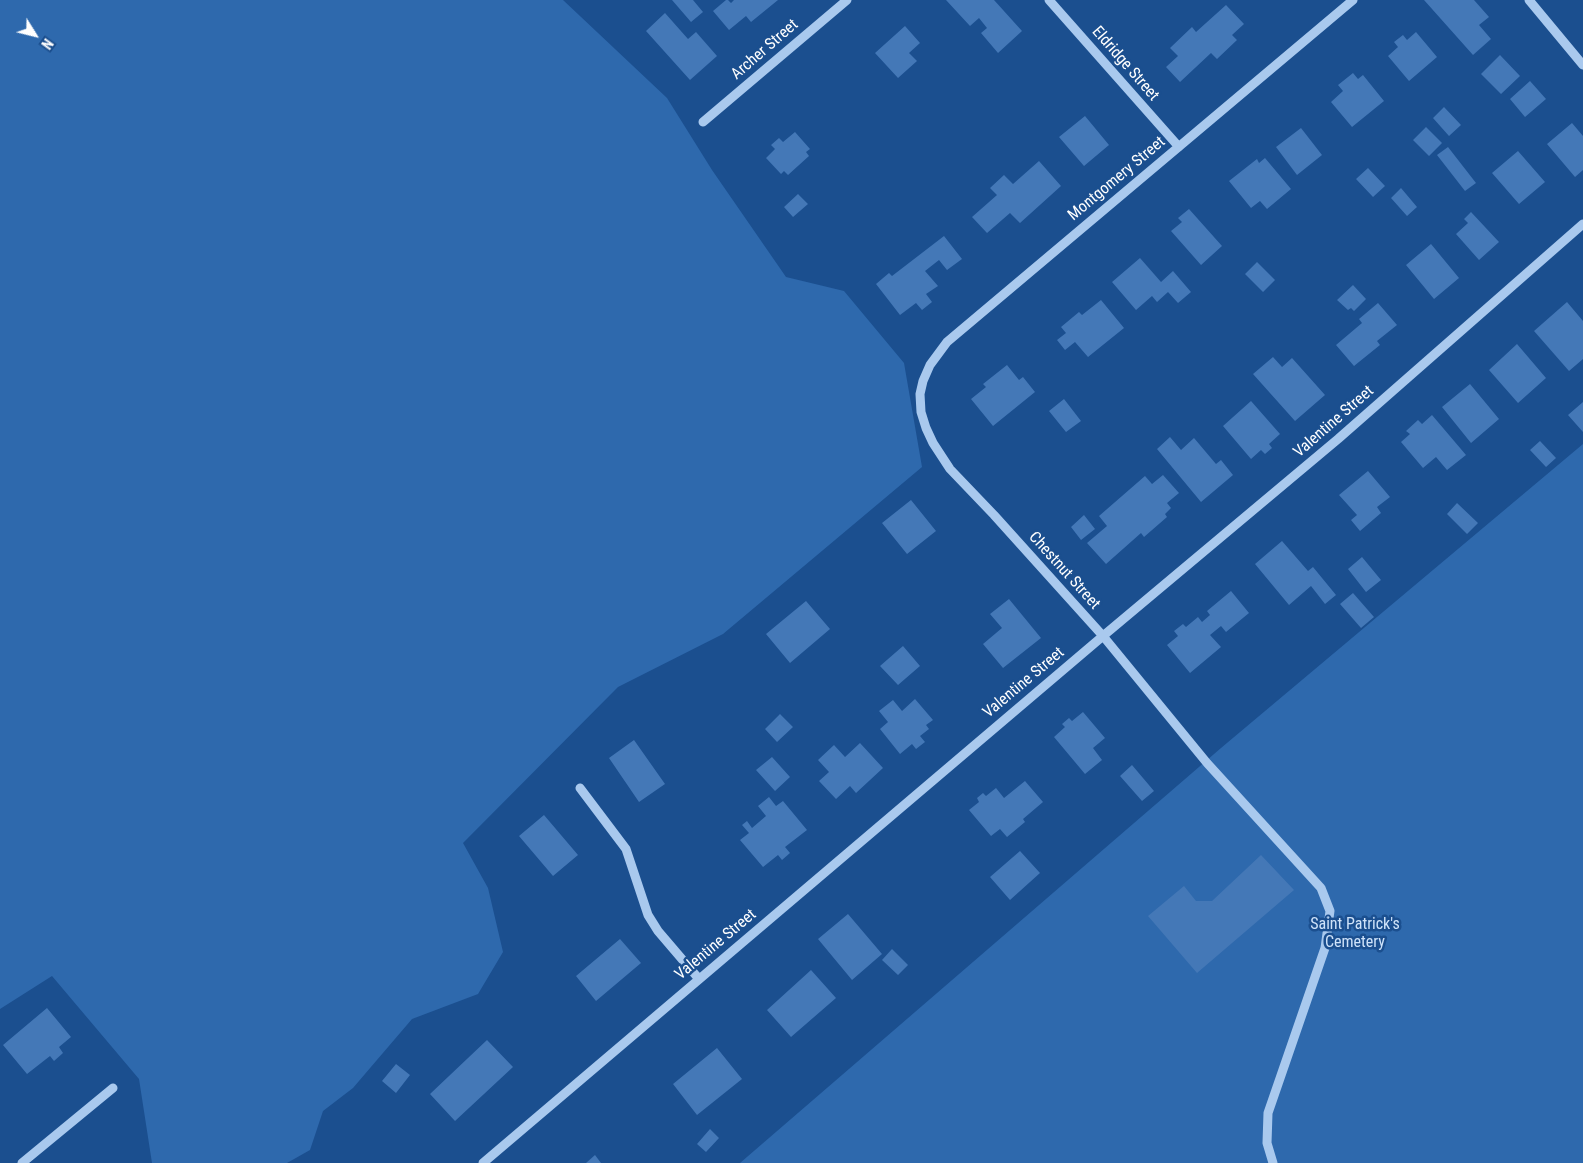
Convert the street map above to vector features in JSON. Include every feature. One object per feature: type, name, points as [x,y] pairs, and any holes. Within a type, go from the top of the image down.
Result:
[{"type":"street","name":"Archer Street","points":[[704,122],[846,0]]},
{"type":"street","name":"Eldridge Street","points":[[1048,0],[1179,147]]},
{"type":"street","name":"Montgomery Street","points":[[920,394],[930,365],[947,342],[1353,0]]},
{"type":"street","points":[[1529,0],[1583,65]]},
{"type":"street","name":"Valentine Street","points":[[483,1163],[1103,636],[1338,439],[1583,224]]},
{"type":"street","name":"Chestnut Street","points":[[920,394],[921,412],[926,428],[933,443],[950,469],[1103,636],[1204,760],[1321,888],[1330,911],[1325,948],[1268,1113],[1267,1143],[1273,1163]]},
{"type":"street","points":[[580,788],[626,849],[648,915],[658,931],[699,979]]},
{"type":"street","points":[[22,1163],[113,1088]]},
{"type":"green space","points":[[0,0],[563,0],[667,98],[712,170],[786,277],[844,291],[904,363],[922,467],[723,634],[618,687],[463,843],[488,888],[503,952],[478,994],[412,1019],[353,1088],[323,1111],[310,1150],[287,1163],[152,1163],[139,1079],[52,976],[0,1009]]},
{"type":"green space","name":"Saint Patrick's Cemetery","points":[[1583,444],[1583,1163],[740,1163],[1221,748]]},
{"type":"building","points":[[672,0],[693,0],[703,12],[691,22]]},
{"type":"building","points":[[726,0],[731,3],[734,0],[778,0],[751,22],[746,16],[729,30],[713,11]]},
{"type":"building","points":[[946,0],[994,0],[1022,31],[998,53],[981,33],[987,28],[979,18],[970,26]]},
{"type":"building","points":[[1424,0],[1474,0],[1489,17],[1479,25],[1491,39],[1473,55]]},
{"type":"building","points":[[1226,5],[1244,24],[1232,35],[1237,40],[1217,59],[1211,53],[1180,82],[1166,67],[1178,56],[1170,48],[1192,27],[1196,32]]},
{"type":"building","points":[[665,13],[688,39],[696,32],[717,56],[690,80],[646,31]]},
{"type":"building","points":[[905,26],[920,43],[909,53],[917,61],[898,78],[875,53]]},
{"type":"building","points":[[1416,32],[1437,57],[1409,81],[1388,56],[1398,47],[1394,42],[1403,35],[1407,40]]},
{"type":"building","points":[[1500,55],[1520,76],[1501,94],[1481,74]]},
{"type":"building","points":[[1353,73],[1358,79],[1363,75],[1384,101],[1352,127],[1331,102],[1343,91],[1338,85]]},
{"type":"building","points":[[1530,81],[1546,99],[1525,117],[1510,99]]},
{"type":"building","points":[[1444,107],[1461,125],[1449,136],[1433,118]]},
{"type":"building","points":[[1085,116],[1109,145],[1084,166],[1059,137]]},
{"type":"building","points":[[1572,123],[1583,136],[1583,170],[1575,177],[1547,144]]},
{"type":"building","points":[[1426,127],[1442,143],[1429,156],[1413,140]]},
{"type":"building","points":[[1301,128],[1322,155],[1297,175],[1276,147]]},
{"type":"building","points":[[795,132],[810,149],[806,152],[809,156],[788,175],[784,171],[781,174],[766,158],[775,149],[771,145],[779,138],[783,142]]},
{"type":"building","points":[[1448,147],[1476,183],[1465,191],[1437,155]]},
{"type":"building","points":[[1518,151],[1545,182],[1519,204],[1492,173]]},
{"type":"building","points":[[1265,158],[1291,189],[1267,209],[1260,201],[1251,208],[1229,181],[1257,159],[1259,163]]},
{"type":"building","points":[[1039,161],[1061,186],[1020,223],[1010,213],[987,233],[972,217],[997,195],[990,188],[1004,175],[1013,184]]},
{"type":"building","points":[[1368,168],[1385,186],[1373,197],[1356,179]]},
{"type":"building","points":[[1401,188],[1417,207],[1407,216],[1391,198]]},
{"type":"building","points":[[798,194],[808,204],[793,217],[784,207]]},
{"type":"building","points":[[1189,209],[1222,246],[1201,265],[1171,231],[1182,222],[1178,218]]},
{"type":"building","points":[[1471,212],[1499,242],[1479,260],[1456,234],[1468,223],[1464,219]]},
{"type":"building","points":[[944,236],[962,259],[947,270],[939,260],[925,271],[938,286],[926,294],[932,302],[922,310],[916,303],[900,315],[876,284],[889,273],[892,276]]},
{"type":"building","points":[[1431,244],[1459,278],[1434,299],[1406,265]]},
{"type":"building","points":[[1140,258],[1161,282],[1173,271],[1191,292],[1178,303],[1168,292],[1157,302],[1152,296],[1136,310],[1112,282]]},
{"type":"building","points":[[1257,262],[1275,280],[1263,292],[1245,274]]},
{"type":"building","points":[[1353,285],[1366,299],[1354,311],[1351,308],[1348,310],[1337,300]]},
{"type":"building","points":[[1101,300],[1124,328],[1088,357],[1075,342],[1065,350],[1057,340],[1066,333],[1061,327],[1079,312],[1082,315]]},
{"type":"building","points":[[1567,302],[1583,321],[1583,359],[1569,371],[1534,331]]},
{"type":"building","points":[[1378,303],[1397,325],[1377,341],[1380,345],[1354,366],[1336,345],[1362,323],[1359,319]]},
{"type":"building","points":[[1517,344],[1546,378],[1518,403],[1489,370]]},
{"type":"building","points":[[1273,357],[1282,367],[1292,358],[1325,395],[1295,421],[1253,374]]},
{"type":"building","points":[[1007,365],[1019,380],[1023,377],[1035,392],[993,426],[971,399],[986,387],[983,384]]},
{"type":"building","points":[[1470,384],[1499,419],[1471,443],[1442,407]]},
{"type":"building","points":[[1064,399],[1081,421],[1066,432],[1049,411]]},
{"type":"building","points":[[1251,401],[1280,434],[1269,444],[1272,448],[1265,454],[1261,450],[1251,459],[1223,426]]},
{"type":"building","points":[[1583,402],[1583,432],[1568,415]]},
{"type":"building","points":[[1432,415],[1466,455],[1447,470],[1436,457],[1423,468],[1401,442],[1410,434],[1406,431],[1418,420],[1422,424]]},
{"type":"building","points":[[1170,437],[1181,450],[1194,438],[1216,464],[1221,460],[1233,475],[1201,502],[1157,449]]},
{"type":"building","points":[[1540,441],[1556,458],[1546,467],[1530,450]]},
{"type":"building","points":[[1368,471],[1390,497],[1377,507],[1381,513],[1360,531],[1351,520],[1357,515],[1339,495]]},
{"type":"building","points":[[1163,475],[1179,493],[1167,503],[1171,508],[1165,514],[1167,517],[1144,537],[1141,533],[1106,564],[1087,543],[1107,526],[1099,516],[1145,476],[1152,484]]},
{"type":"building","points":[[911,500],[936,531],[907,554],[882,523]]},
{"type":"building","points":[[1457,503],[1478,523],[1467,534],[1447,514]]},
{"type":"building","points":[[1084,515],[1095,529],[1081,540],[1071,527]]},
{"type":"building","points":[[1282,541],[1308,571],[1313,567],[1336,595],[1325,604],[1311,586],[1289,605],[1255,564]]},
{"type":"building","points":[[1362,557],[1381,580],[1366,592],[1348,569]]},
{"type":"building","points":[[1231,591],[1249,613],[1226,632],[1221,626],[1210,635],[1221,647],[1190,673],[1167,645],[1178,636],[1174,631],[1183,624],[1186,627],[1198,617],[1202,622],[1210,615],[1207,611]]},
{"type":"building","points":[[1353,593],[1374,617],[1361,628],[1340,604]]},
{"type":"building","points":[[1009,599],[1041,638],[1003,668],[983,644],[1002,628],[990,614]]},
{"type":"building","points":[[806,601],[830,629],[790,663],[766,634]]},
{"type":"building","points":[[903,646],[920,666],[898,685],[880,666]]},
{"type":"building","points":[[915,699],[933,720],[926,725],[929,729],[920,736],[925,742],[916,749],[912,744],[900,754],[880,729],[888,722],[879,711],[893,700],[902,711]]},
{"type":"building","points":[[1083,712],[1105,738],[1093,748],[1102,760],[1085,774],[1054,737],[1065,727],[1062,724],[1069,718],[1072,721]]},
{"type":"building","points":[[780,714],[793,727],[777,742],[765,729]]},
{"type":"building","points":[[634,740],[665,784],[639,802],[609,758]]},
{"type":"building","points":[[860,743],[883,768],[856,793],[850,786],[836,799],[819,781],[829,772],[818,760],[834,745],[845,757]]},
{"type":"building","points":[[772,757],[790,777],[775,791],[756,770]]},
{"type":"building","points":[[1132,765],[1154,791],[1142,801],[1120,776]]},
{"type":"building","points":[[1025,781],[1043,802],[1023,819],[1025,822],[1007,837],[1000,829],[991,836],[969,810],[979,802],[977,798],[983,793],[986,796],[996,788],[1004,798]]},
{"type":"building","points":[[769,797],[776,806],[783,801],[807,830],[785,847],[790,853],[782,860],[778,855],[763,867],[740,840],[749,833],[742,825],[747,821],[752,828],[766,816],[758,806]]},
{"type":"building","points":[[544,815],[578,855],[553,876],[519,836]]},
{"type":"building","points":[[1020,851],[1040,873],[1010,900],[990,877]]},
{"type":"building","points":[[1261,855],[1294,890],[1197,973],[1148,916],[1184,886],[1196,901],[1212,901]]},
{"type":"building","points":[[848,914],[882,954],[852,980],[818,939]]},
{"type":"building","points":[[620,939],[641,963],[596,1001],[576,976]]},
{"type":"building","points":[[892,949],[908,965],[898,975],[882,960]]},
{"type":"building","points":[[811,970],[836,998],[791,1037],[767,1010]]},
{"type":"building","points":[[47,1008],[71,1037],[59,1047],[63,1053],[54,1061],[50,1056],[27,1074],[3,1045]]},
{"type":"building","points":[[487,1040],[513,1067],[455,1121],[430,1094]]},
{"type":"building","points":[[717,1048],[742,1079],[697,1115],[673,1084]]},
{"type":"building","points":[[396,1064],[410,1075],[396,1093],[382,1081]]},
{"type":"building","points":[[710,1129],[719,1138],[706,1152],[697,1144]]},
{"type":"building","points":[[595,1155],[601,1163],[586,1163]]}]
